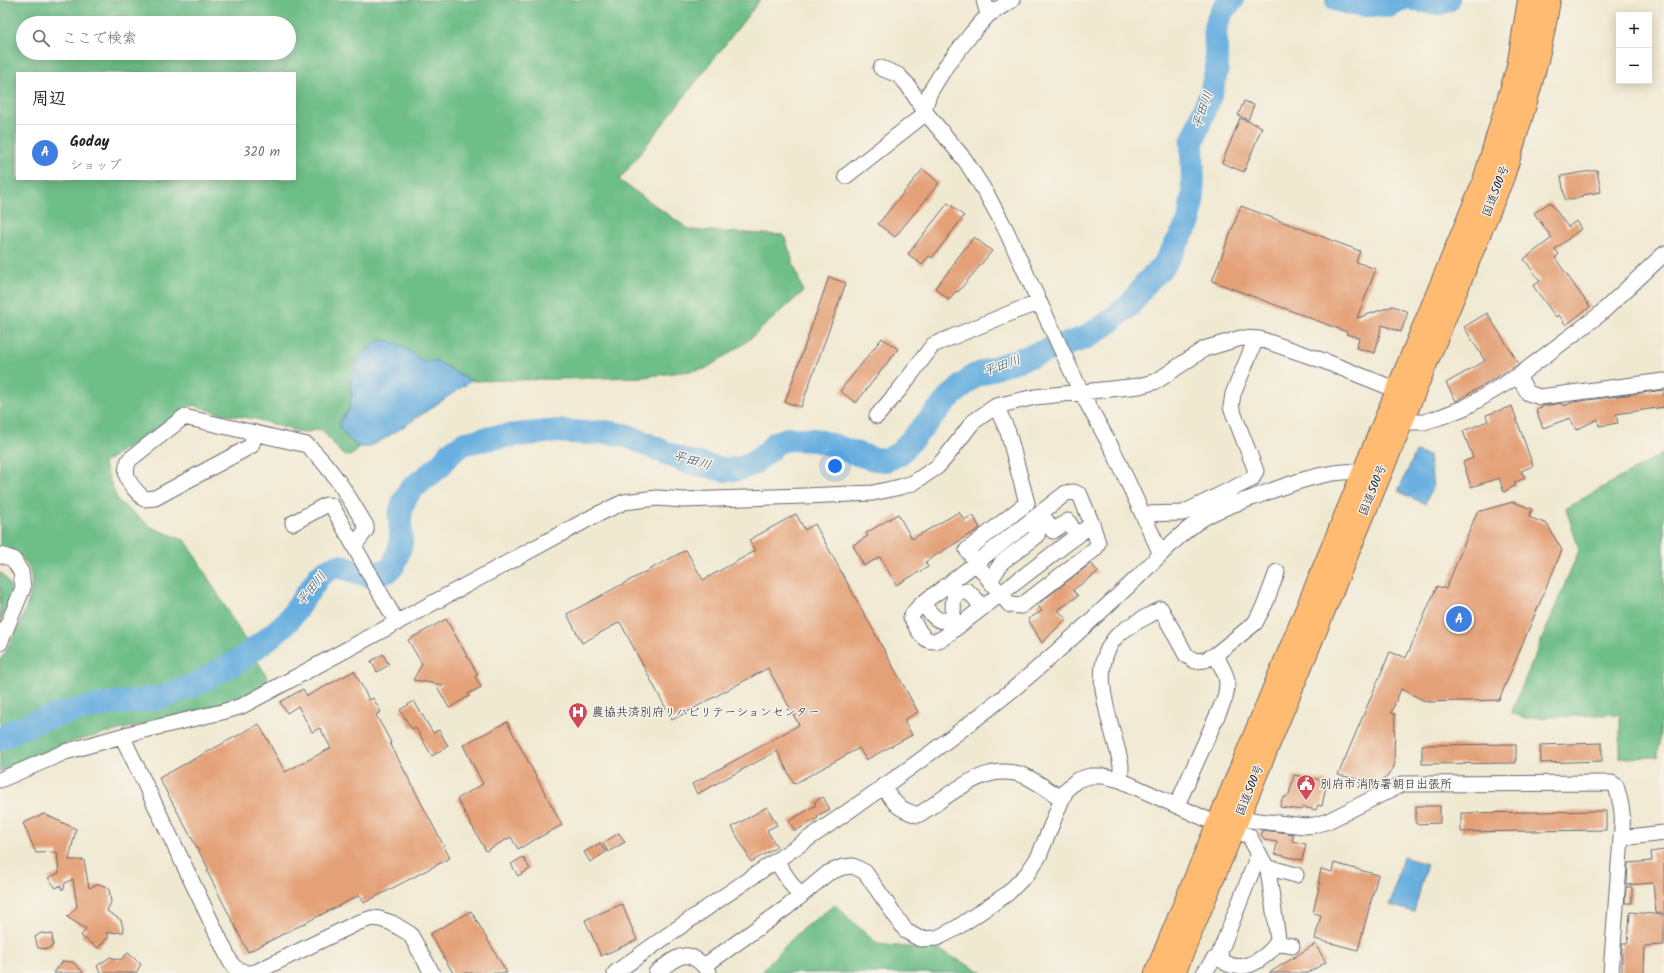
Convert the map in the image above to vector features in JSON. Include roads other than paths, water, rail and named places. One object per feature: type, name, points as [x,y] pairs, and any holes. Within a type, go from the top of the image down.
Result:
[{"type":"highway","name":"国道500号","points":[[1156,973],[1228,820],[1402,422],[1405,392],[1484,181],[1518,67],[1530,0]]},
{"type":"highway","name":"国道500号","points":[[1174,973],[1228,820],[1363,472],[1405,392],[1502,177],[1523,112],[1542,41],[1549,0]]},
{"type":"street","points":[[984,0],[988,15]]},
{"type":"street","points":[[846,176],[925,111],[930,92],[946,66],[988,15],[1012,0]]},
{"type":"street","points":[[882,68],[898,75],[907,84],[925,111],[965,160],[986,193],[1040,303],[1070,370],[1114,452],[1161,554]]},
{"type":"street","points":[[1402,422],[1424,422],[1466,407],[1518,376],[1599,315],[1664,254]]},
{"type":"street","points":[[877,416],[900,389],[933,345],[1018,310],[1040,303]]},
{"type":"street","points":[[0,780],[64,752],[242,706],[396,619],[594,516],[624,502],[657,498],[683,500],[873,493],[913,483],[936,467],[974,422],[996,406],[1035,397],[1138,386],[1158,381],[1204,349],[1241,338],[1256,339],[1324,361],[1405,392]]},
{"type":"street","points":[[1143,514],[1183,514],[1252,479],[1256,471],[1231,408],[1233,394],[1256,339]]},
{"type":"street","points":[[1518,376],[1528,393],[1540,398],[1664,381]]},
{"type":"street","points":[[996,406],[1008,432],[1027,503],[967,550],[977,563],[990,581],[1000,594],[1010,605],[1021,606],[1095,549],[1098,542],[1092,524],[1080,495],[1074,492],[1066,494],[1036,517],[977,563],[924,604],[914,611],[912,617],[916,626],[925,638],[934,642],[944,638],[1000,594],[1092,524]]},
{"type":"street","points":[[256,433],[250,446],[155,498],[144,499],[127,478],[126,468],[129,460],[184,417],[256,433],[307,445],[319,456],[342,486],[366,526],[366,530],[356,549]]},
{"type":"street","points":[[615,973],[957,734],[1032,674],[1161,554],[1198,522],[1229,506],[1296,482],[1349,470],[1363,472]]},
{"type":"street","points":[[293,523],[326,505],[332,506],[396,619]]},
{"type":"street","points":[[1036,517],[1053,531],[1068,521],[1077,536]]},
{"type":"street","points":[[990,581],[1002,562],[1037,536],[1038,532],[1036,517]]},
{"type":"street","points":[[1027,544],[1040,564]]},
{"type":"street","points":[[0,555],[13,559],[21,572],[23,588],[0,643]]},
{"type":"street","points":[[1120,780],[1121,765],[1118,758],[1104,694],[1102,664],[1108,647],[1118,635],[1130,626],[1161,609],[1186,655],[1195,661],[1205,660],[1215,655],[1255,623],[1265,604],[1277,572]]},
{"type":"street","points":[[924,604],[935,617],[939,620],[945,621],[951,617],[953,613],[955,596],[960,592],[967,591],[975,598],[982,608]]},
{"type":"street","points":[[1177,806],[1225,698],[1228,684],[1226,675],[1215,655]]},
{"type":"street","points":[[122,736],[230,961],[234,967],[246,973]]},
{"type":"street","points":[[1096,776],[1118,758]]},
{"type":"street","points":[[883,786],[894,802],[904,811],[918,815],[964,784],[984,775],[1010,773],[1025,776],[1062,799]]},
{"type":"street","points":[[656,973],[683,955],[696,958],[707,969],[800,897],[828,873],[843,867],[853,866],[865,872],[906,931],[920,939],[936,938],[955,929],[1007,894],[1027,874],[1039,856],[1067,789],[1077,780],[1090,776],[1096,776],[1120,780],[1177,806],[1228,820],[1305,826],[1328,821],[1402,784],[1612,783],[1616,786],[1622,804],[1624,820],[1621,838],[1611,973]]},
{"type":"street","points":[[1228,820],[1249,836],[1259,853],[1268,870],[1278,939],[1269,953],[1246,966],[1230,965],[1223,962],[1220,957],[1220,952],[1249,874],[1259,853]]},
{"type":"street","points":[[1621,838],[1664,833]]},
{"type":"street","points":[[776,861],[800,897]]},
{"type":"street","points":[[1268,870],[1274,869],[1296,874]]},
{"type":"street","points":[[250,973],[256,972],[357,923],[372,918],[392,923],[410,934],[432,973]]},
{"type":"street","points":[[1276,943],[1292,946]]},
{"type":"street","points":[[635,973],[638,956]]},
{"type":"street","points":[[1204,973],[1213,960],[1220,957]]},
{"type":"water","points":[[380,340],[389,341],[402,346],[424,362],[437,361],[471,381],[400,429],[370,447],[358,447],[340,428],[341,420],[349,410],[352,395],[349,381],[355,366],[365,351]]},
{"type":"water","points":[[1416,452],[1429,456],[1433,485],[1425,504],[1398,491]]},
{"type":"water","points":[[1403,857],[1427,864],[1414,912],[1390,905]]},
{"type":"waterway","name":"平田川","points":[[0,739],[18,729],[41,720],[76,710],[160,698],[196,684],[238,661],[270,637],[288,621],[320,575],[329,569],[339,566],[367,575],[388,571],[393,566],[401,543],[400,515],[403,503],[410,490],[439,467],[450,453],[465,443],[496,437],[558,431],[585,433],[606,432],[628,436],[684,461],[726,470],[738,469],[752,464],[769,451],[775,443],[788,439],[814,440],[874,459],[886,460],[899,454],[949,398],[974,376],[1085,338],[1104,326],[1131,304],[1146,283],[1164,265],[1189,222],[1193,194],[1192,142],[1211,93],[1217,69],[1215,27],[1223,9],[1232,0]]},
{"type":"waterway","name":"平田川","points":[[1337,0],[1352,4],[1388,6],[1401,0]]},
{"type":"waterway","name":"平田川","points":[[1417,0],[1440,3],[1448,0]]},
{"type":"place","name":"Goday","points":[[1459,619]]},
{"type":"place","name":"農協共済別府リハビリテーションセンター","points":[[578,729]]},
{"type":"place","name":"別府市消防署朝日出張所","points":[[1306,801]]}]
